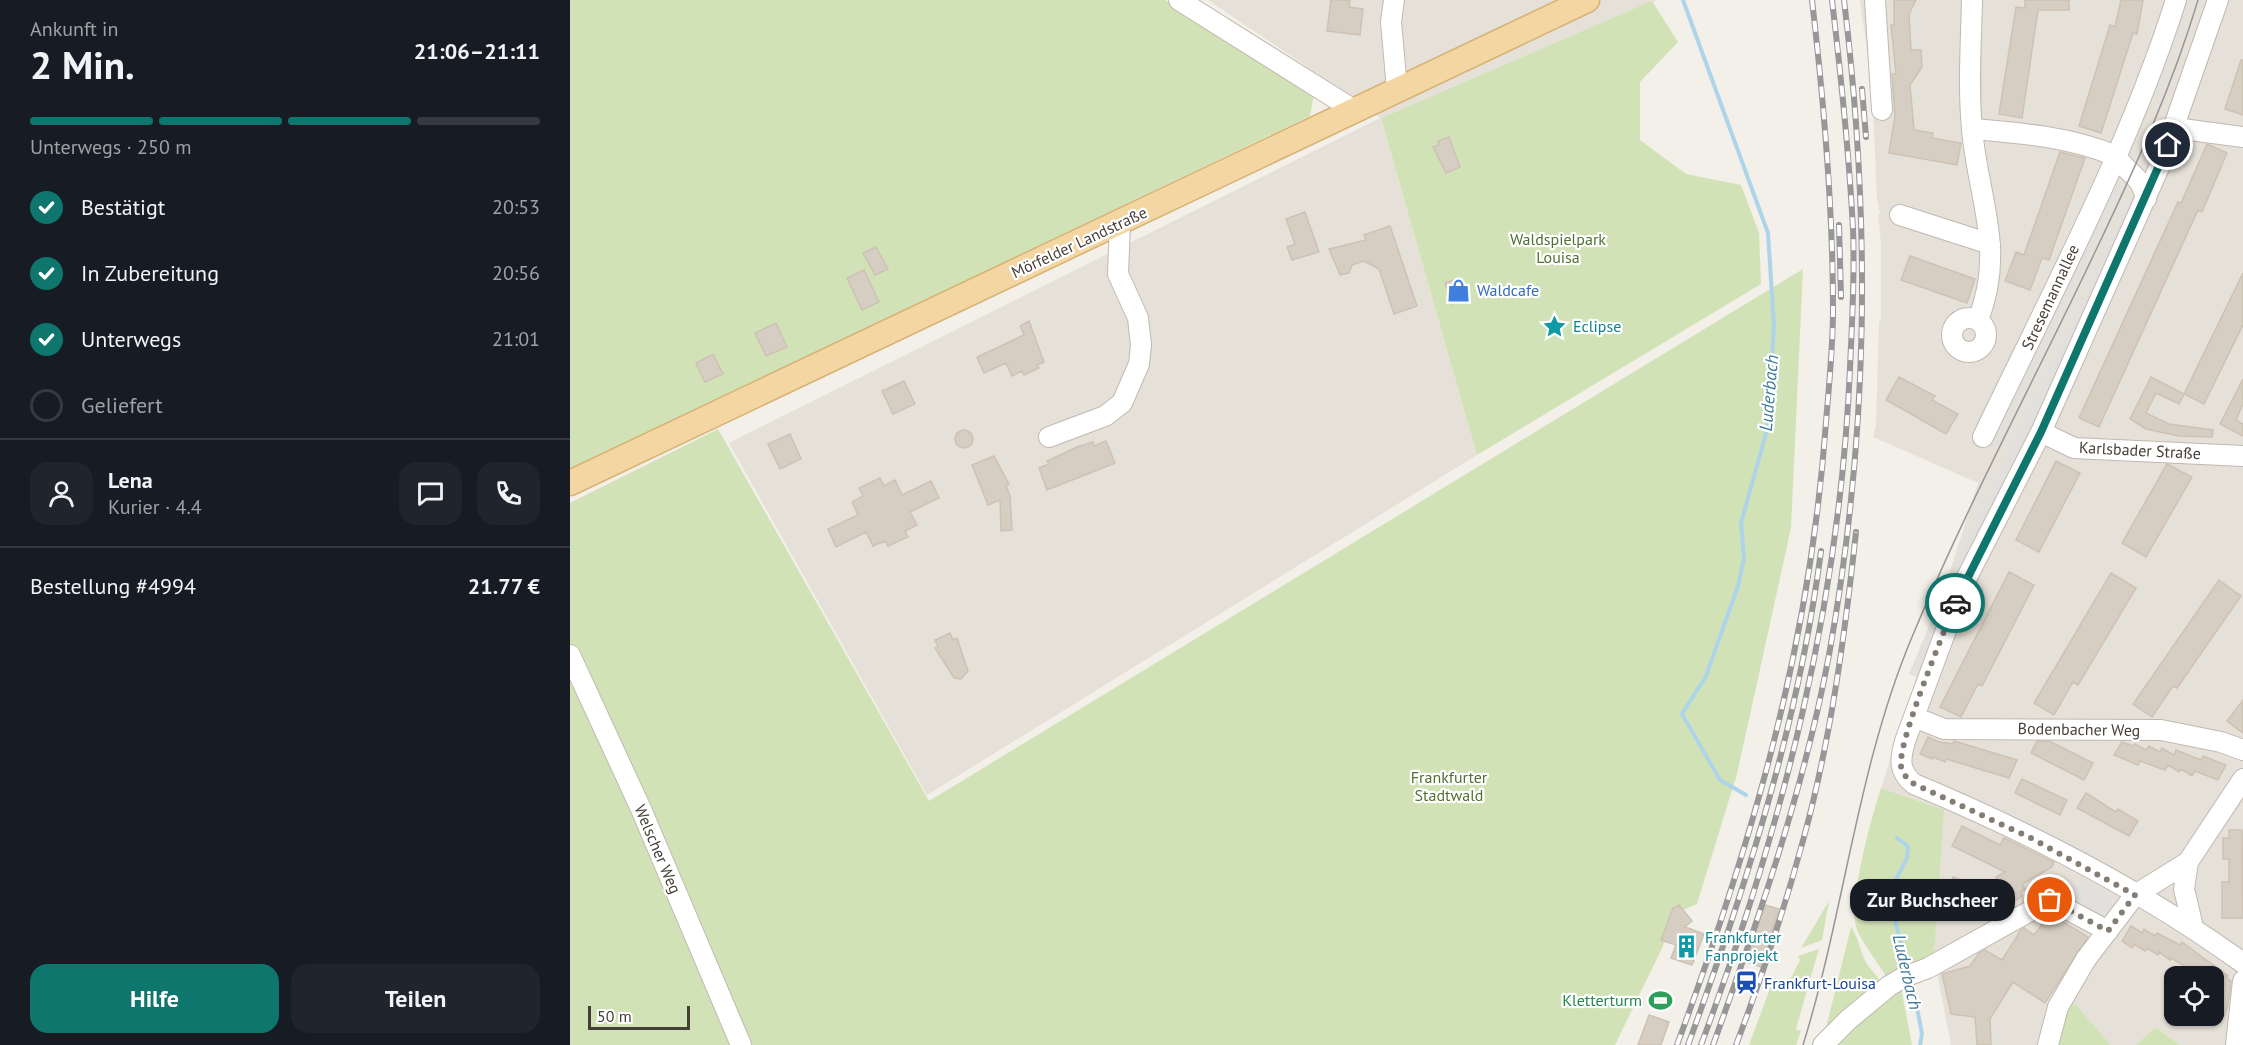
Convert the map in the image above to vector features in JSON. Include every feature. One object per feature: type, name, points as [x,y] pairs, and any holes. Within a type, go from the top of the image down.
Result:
[{"type":"main road","name":"Mörfelder Landstraße","points":[[570,483],[1587,0]]},
{"type":"street","points":[[1179,0],[1354,110]]},
{"type":"street","points":[[1394,0],[1391,22],[1397,89]]},
{"type":"street","points":[[1875,0],[1882,110]]},
{"type":"street","points":[[1972,0],[1972,129],[1978,171],[1986,201],[1991,267],[1987,296],[1978,320]]},
{"type":"street","name":"Stresemannallee","points":[[1983,437],[2110,154],[2158,56],[2176,0]]},
{"type":"street","points":[[2218,0],[2175,128],[2146,199],[2041,432],[1962,587],[1901,755],[1901,768],[1905,777],[1914,784],[2029,837],[2193,927],[2243,963]]},
{"type":"street","points":[[2175,128],[2243,137]]},
{"type":"street","points":[[1972,129],[2031,134],[2110,154],[2123,167],[2137,176],[2143,185],[2146,199]]},
{"type":"street","points":[[2137,176],[2147,174],[2161,163]]},
{"type":"street","points":[[1900,215],[1990,244]]},
{"type":"street","points":[[1049,437],[1105,417],[1122,403],[1140,364],[1141,345],[1138,318],[1118,274],[1120,223]]},
{"type":"street","name":"Karlsbader Straße","points":[[2041,432],[2074,448],[2243,456]]},
{"type":"street","name":"Welscher Weg","points":[[570,655],[641,809],[741,1045]]},
{"type":"street","name":"Bodenbacher Weg","points":[[1914,717],[1944,729],[2161,730],[2221,742],[2243,750]]},
{"type":"street","points":[[2048,1045],[2058,1007],[2108,931],[2135,895],[2188,862],[2241,787]]},
{"type":"street","points":[[2188,862],[2184,889],[2193,927]]},
{"type":"street","points":[[1823,1045],[1848,1020],[1903,979],[2050,900],[2108,931]]},
{"type":"street","points":[[2236,1045],[2243,981]]},
{"type":"shaded area","points":[[1208,0],[1657,0],[1381,118],[1477,455],[927,795],[729,443],[1380,118]]},
{"type":"shaded area","points":[[1860,0],[2243,0],[2243,1045],[2180,1045],[2155,1027],[2136,1045],[2111,1045],[2070,998],[2056,1045],[1951,1045],[1934,957],[1943,810],[1881,788],[1978,483],[1873,437],[1876,425],[1879,322],[1881,320],[1881,242],[1872,87]]},
{"type":"shaded area","points":[[2182,0],[2192,0],[2157,100],[2149,90]]},
{"type":"shaded area","points":[[2114,182],[2122,186],[1995,449],[1988,446]]},
{"type":"shaded area","points":[[2134,192],[2140,197],[1921,678],[1909,674],[1951,573]]},
{"type":"shaded area","points":[[2041,307],[1984,427],[1975,423],[2030,313]]},
{"type":"shaded area","points":[[2081,881],[2111,898],[2115,910],[2106,922],[2063,896]]},
{"type":"green space","points":[[570,0],[1165,0],[1314,94],[1310,116],[570,470]]},
{"type":"green space","name":"Waldspielpark Louisa","points":[[1652,1],[1678,42],[1640,82],[1640,140],[1686,174],[1741,185],[1759,233],[1761,284],[1477,455],[1381,118]]},
{"type":"green space","name":"Frankfurter Stadtwald","points":[[1803,269],[1791,528],[1737,774],[1697,904],[1674,914],[1663,946],[1615,1045],[570,1045],[570,503],[718,429],[929,801]]},
{"type":"green space","points":[[1881,788],[1944,810],[1934,957],[1887,978],[1860,936],[1855,918],[1855,901],[1862,860]]},
{"type":"green space","points":[[1829,901],[1822,940],[1801,948]]},
{"type":"green space","points":[[1851,927],[1865,960],[1881,985],[1823,1040]]},
{"type":"green space","points":[[1819,949],[1796,1029],[1801,1031],[1796,1045],[1749,1045],[1774,978],[1783,980],[1791,978],[1800,960],[1798,956]]},
{"type":"green space","points":[[1901,988],[1912,1045],[1831,1045]]},
{"type":"green space","points":[[2070,998],[2111,1045],[2056,1045]]},
{"type":"green space","points":[[2155,1027],[2180,1045],[2136,1045]]},
{"type":"building","points":[[1331,0],[1350,0],[1349,7],[1363,9],[1360,35],[1327,31]]},
{"type":"building","points":[[1894,0],[1916,0],[1909,14],[1911,50],[1921,50],[1922,67],[1910,85],[1914,130],[1933,133],[1932,138],[1961,143],[1957,165],[1889,153],[1895,116],[1892,74],[1896,74],[1891,25],[1894,25]]},
{"type":"building","points":[[2025,0],[2069,0],[2069,10],[2038,10],[2022,118],[1999,114],[2016,7],[2025,8]]},
{"type":"building","points":[[2121,0],[2143,0],[2137,34],[2133,33],[2101,133],[2079,126],[2110,25],[2115,27]]},
{"type":"building","points":[[2241,60],[2243,60],[2243,115],[2225,109]]},
{"type":"building","points":[[1449,137],[1460,167],[1446,173],[1433,147],[1439,145],[1438,141]]},
{"type":"building","points":[[2207,144],[2227,153],[2202,212],[2198,210],[2099,427],[2079,418]]},
{"type":"building","points":[[2060,152],[2085,158],[2049,260],[2042,258],[2030,290],[2005,281],[2016,252],[2024,255]]},
{"type":"building","points":[[1305,212],[1319,252],[1292,260],[1287,247],[1295,244],[1286,219]]},
{"type":"building","points":[[1390,226],[1417,306],[1394,314],[1379,269],[1364,261],[1352,265],[1349,273],[1340,275],[1329,249],[1366,240],[1364,235]]},
{"type":"building","points":[[876,247],[888,269],[875,275],[863,253]]},
{"type":"building","points":[[1910,256],[1975,279],[1967,303],[1901,280]]},
{"type":"building","points":[[864,270],[879,302],[862,310],[847,278]]},
{"type":"building","points":[[2243,273],[2243,325],[2204,404],[2184,394]]},
{"type":"building","points":[[1459,278],[1466,299],[1452,304],[1445,283]]},
{"type":"building","points":[[1029,321],[1044,362],[1037,365],[1039,368],[1024,375],[1022,371],[1012,376],[1006,363],[984,373],[977,357],[1024,335],[1020,326]]},
{"type":"building","points":[[776,323],[787,347],[766,356],[755,333]]},
{"type":"building","points":[[713,354],[723,374],[705,382],[696,363]]},
{"type":"building","points":[[1899,377],[1935,396],[1932,400],[1958,414],[1946,434],[1886,400]]},
{"type":"building","points":[[2151,377],[2184,394],[2179,404],[2156,393],[2146,413],[2169,424],[2213,430],[2212,437],[2179,436],[2146,429],[2130,419]]},
{"type":"building","points":[[2243,379],[2243,404],[2236,420],[2243,424],[2243,436],[2220,424]]},
{"type":"building","points":[[904,381],[915,404],[893,414],[882,391]]},
{"type":"building","points":[[964,430],[970,433],[973,439],[970,445],[964,448],[958,445],[955,439],[958,433]]},
{"type":"building","points":[[790,434],[801,459],[780,469],[768,444]]},
{"type":"building","points":[[1106,441],[1115,463],[1047,490],[1039,468],[1049,464],[1047,461],[1077,447],[1093,442],[1094,446]]},
{"type":"building","points":[[994,456],[1009,484],[1006,485],[1010,496],[1012,530],[1001,531],[1000,500],[988,505],[972,465]]},
{"type":"building","points":[[2056,461],[2080,473],[2039,552],[2016,540]]},
{"type":"building","points":[[2167,464],[2192,477],[2146,557],[2122,543]]},
{"type":"building","points":[[880,478],[884,486],[895,480],[902,495],[931,481],[939,498],[910,512],[917,525],[905,531],[908,537],[888,546],[885,541],[873,546],[866,532],[836,547],[828,529],[858,515],[852,502],[863,496],[859,488]]},
{"type":"building","points":[[2009,572],[2034,585],[1982,686],[1978,684],[1961,717],[1940,707]]},
{"type":"building","points":[[2111,573],[2136,588],[2078,685],[2073,682],[2054,715],[2034,703]]},
{"type":"building","points":[[2219,580],[2241,596],[2177,688],[2173,686],[2152,717],[2133,704]]},
{"type":"building","points":[[950,633],[953,640],[957,638],[968,671],[961,679],[954,678],[935,648],[938,647],[935,640]]},
{"type":"building","points":[[2243,700],[2243,733],[2227,721]]},
{"type":"building","points":[[1928,737],[1939,742],[1953,744],[1954,741],[2017,760],[2009,778],[1946,759],[1945,762],[1933,757],[1932,759],[1920,754]]},
{"type":"building","points":[[2037,741],[2049,741],[2093,763],[2084,780],[2031,753]]},
{"type":"building","points":[[2122,742],[2133,746],[2135,744],[2146,750],[2149,746],[2160,752],[2162,748],[2174,755],[2176,750],[2201,760],[2203,756],[2226,765],[2218,780],[2195,771],[2192,776],[2168,765],[2165,770],[2140,761],[2138,765],[2114,755]]},
{"type":"building","points":[[2022,779],[2067,800],[2060,815],[2015,793]]},
{"type":"building","points":[[2086,793],[2116,812],[2118,809],[2138,821],[2129,836],[2077,808]]},
{"type":"building","points":[[1962,826],[2000,845],[2004,838],[2054,862],[2052,867],[2022,884],[2025,889],[2020,892],[2022,896],[2000,912],[1958,897],[1956,903],[1945,900],[1953,877],[2008,897],[1996,877],[2005,872],[1952,846]]},
{"type":"building","points":[[2229,830],[2242,830],[2243,918],[2222,918],[2222,882],[2229,882],[2229,859],[2223,859],[2223,838],[2229,838]]},
{"type":"building","points":[[1679,905],[1692,921],[1685,927],[1704,934],[1692,965],[1671,958],[1676,945],[1661,940],[1673,908]]},
{"type":"building","points":[[1765,905],[1779,909],[1761,967],[1746,962]]},
{"type":"building","points":[[2050,914],[2088,937],[2045,1003],[2013,982],[1990,1019],[1991,1045],[1977,1045],[1975,1017],[1951,1014],[1942,974],[1970,966],[1979,953],[1985,950],[2002,960],[2021,930],[2024,928],[2034,935]]},
{"type":"building","points":[[2131,926],[2142,933],[2144,929],[2155,936],[2157,933],[2180,945],[2182,942],[2214,966],[2184,966],[2159,952],[2158,955],[2147,948],[2145,951],[2134,944],[2132,948],[2122,941]]},
{"type":"building","points":[[2224,973],[2231,981],[2224,1016]]},
{"type":"building","points":[[1649,1015],[1669,1022],[1661,1045],[1638,1045]]},
{"type":"waterway","name":"Luderbach","points":[[1683,0],[1768,233],[1774,326],[1767,430],[1741,523],[1744,558],[1738,586],[1706,676],[1682,714],[1720,780],[1746,795]]},
{"type":"waterway","name":"Luderbach","points":[[1897,838],[1908,846],[1907,858],[1888,895],[1908,968]]},
{"type":"waterway","name":"Luderbach","points":[[1912,981],[1922,1034],[1920,1045]]},
{"type":"tram line","points":[[1803,1045],[1830,943],[1864,788],[1893,687],[1955,539],[2139,158],[2177,64],[2198,0]]},
{"type":"railway","points":[[1677,1045],[1731,891],[1774,739],[1807,584],[1818,504],[1832,352],[1833,271],[1827,155],[1812,0]]},
{"type":"railway","points":[[1701,1045],[1731,963],[1782,797],[1820,628],[1834,542],[1844,456],[1854,264],[1847,143],[1832,0]]},
{"type":"railway","points":[[1713,1045],[1779,853],[1807,755],[1829,655],[1842,573],[1852,491],[1862,328],[1859,165],[1844,0]]},
{"type":"railway","points":[[1862,89],[1866,137]]},
{"type":"railway","points":[[1839,225],[1841,297]]},
{"type":"railway","points":[[1736,1045],[1781,916],[1814,800],[1836,686],[1856,532]]},
{"type":"railway","points":[[1688,1045],[1731,924],[1785,740],[1799,677],[1821,551]]},
{"type":"way so far","points":[[1955,603],[1905,741],[1901,755],[1901,768],[1905,777],[1914,784],[2029,837],[2135,895],[2108,931],[2050,900]]},
{"type":"place","name":"Waldcafe","points":[[1459,290]]},
{"type":"place","name":"Eclipse","points":[[1555,326]]},
{"type":"place","name":"Zur Buchscheer","points":[[2050,900]]},
{"type":"place","name":"Frankfurter Fanprojekt","points":[[1687,946]]},
{"type":"place","name":"Frankfurt-Louisa","points":[[1746,983]]},
{"type":"place","name":"Kletterturm","points":[[1660,1000]]},
{"type":"route","points":[[1955,603],[2041,432],[2168,145]]}]
